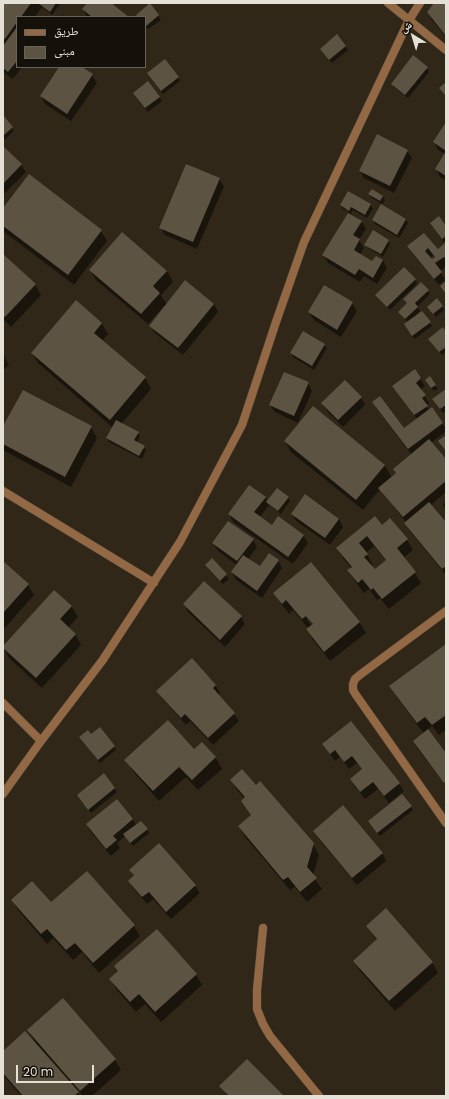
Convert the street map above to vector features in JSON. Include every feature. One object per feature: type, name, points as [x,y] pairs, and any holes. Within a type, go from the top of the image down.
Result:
[{"type":"street","points":[[388,3],[446,50]]},
{"type":"street","points":[[3,794],[102,661],[154,583],[180,542],[242,425],[304,242],[410,20],[420,3]]},
{"type":"street","points":[[3,491],[154,583]]},
{"type":"street","points":[[446,611],[361,674],[355,679],[353,684],[353,690],[356,695],[446,823]]},
{"type":"street","points":[[3,703],[41,741]]},
{"type":"street","points":[[263,928],[257,990],[257,1009],[270,1036],[319,1096]]},
{"type":"building","points":[[3,3],[31,3],[22,16],[16,16],[16,23],[5,39],[3,38]]},
{"type":"building","points":[[38,3],[56,3],[50,12]]},
{"type":"building","points":[[87,3],[111,3],[128,16],[91,16],[82,9]]},
{"type":"building","points":[[150,3],[159,15],[146,26],[146,16],[136,15]]},
{"type":"building","points":[[434,3],[446,3],[446,36],[427,12]]},
{"type":"building","points":[[16,28],[16,62],[8,72],[3,68],[3,46]]},
{"type":"building","points":[[337,34],[346,46],[329,60],[320,49]]},
{"type":"building","points":[[413,55],[428,67],[405,95],[391,84]]},
{"type":"building","points":[[165,59],[179,77],[161,91],[147,73]]},
{"type":"building","points":[[58,68],[84,68],[93,74],[67,114],[40,96]]},
{"type":"building","points":[[148,81],[160,97],[145,108],[133,93]]},
{"type":"building","points":[[446,82],[446,96],[439,88]]},
{"type":"building","points":[[3,115],[13,127],[3,136]]},
{"type":"building","points":[[446,122],[446,151],[433,142]]},
{"type":"building","points":[[377,134],[408,150],[390,186],[359,171]]},
{"type":"building","points":[[3,146],[22,164],[3,184]]},
{"type":"building","points":[[446,151],[446,176],[435,169]]},
{"type":"building","points":[[186,164],[220,178],[193,242],[159,228]]},
{"type":"building","points":[[29,174],[102,230],[68,275],[3,226],[3,208]]},
{"type":"building","points":[[372,189],[383,196],[380,201],[368,194]]},
{"type":"building","points":[[348,191],[371,204],[365,215],[351,207],[349,211],[340,205]]},
{"type":"building","points":[[381,204],[406,219],[397,235],[372,220]]},
{"type":"building","points":[[348,213],[362,221],[353,235],[360,239],[354,250],[372,261],[376,256],[383,260],[373,278],[359,269],[355,275],[322,255]]},
{"type":"building","points":[[439,216],[446,226],[446,236],[442,239],[430,223]]},
{"type":"building","points":[[373,230],[389,240],[381,254],[364,245]]},
{"type":"building","points":[[122,232],[167,271],[153,286],[160,293],[141,314],[89,270]]},
{"type":"building","points":[[424,233],[438,249],[446,242],[446,259],[444,257],[435,263],[442,272],[434,279],[407,246]],"holes":[[[428,248],[435,257],[432,259],[425,251]]]},
{"type":"building","points":[[3,254],[36,284],[5,317],[3,315]]},
{"type":"building","points":[[404,267],[416,279],[387,307],[375,295]]},
{"type":"building","points":[[185,280],[214,304],[178,348],[149,326]]},
{"type":"building","points":[[446,281],[446,294],[440,286]]},
{"type":"building","points":[[421,282],[429,290],[415,303],[418,307],[405,319],[398,312],[407,303],[403,299]]},
{"type":"building","points":[[324,285],[353,302],[337,330],[308,312]]},
{"type":"building","points":[[437,298],[443,306],[433,314],[427,307]]},
{"type":"building","points":[[76,300],[102,323],[94,333],[146,377],[110,420],[31,353]]},
{"type":"building","points":[[422,311],[431,322],[412,336],[404,324]]},
{"type":"building","points":[[443,327],[446,332],[446,347],[439,352],[428,339]]},
{"type":"building","points":[[303,331],[325,344],[312,366],[290,353]]},
{"type":"building","points":[[415,369],[421,378],[416,383],[426,395],[422,398],[428,406],[414,415],[392,386]]},
{"type":"building","points":[[284,372],[309,382],[294,416],[269,405]]},
{"type":"building","points":[[430,376],[436,385],[431,388],[425,380]]},
{"type":"building","points":[[345,380],[362,397],[338,420],[321,403]]},
{"type":"building","points":[[446,389],[446,405],[440,409],[432,399]]},
{"type":"building","points":[[23,390],[92,426],[65,477],[3,444],[3,426]]},
{"type":"building","points":[[380,396],[404,428],[432,407],[443,423],[408,449],[372,402]]},
{"type":"building","points":[[313,406],[385,465],[356,500],[284,441]]},
{"type":"building","points":[[116,420],[139,432],[134,440],[145,446],[139,456],[106,438]]},
{"type":"building","points":[[446,435],[446,451],[438,441]]},
{"type":"building","points":[[429,439],[446,459],[446,481],[403,517],[378,488],[396,473],[393,469]]},
{"type":"building","points":[[249,485],[266,497],[254,512],[272,525],[278,516],[304,535],[288,557],[228,514]]},
{"type":"building","points":[[277,488],[289,497],[278,511],[266,502]]},
{"type":"building","points":[[305,494],[339,519],[325,538],[291,514]]},
{"type":"building","points":[[429,502],[446,522],[446,566],[442,569],[404,523]]},
{"type":"building","points":[[375,516],[382,525],[390,518],[408,539],[397,548],[416,572],[382,599],[373,588],[371,590],[362,579],[358,583],[347,570],[352,567],[336,548]],"holes":[[[367,536],[386,560],[375,569],[364,557],[368,554],[359,543]]]},
{"type":"building","points":[[228,521],[254,539],[237,561],[212,543]]},
{"type":"building","points":[[269,553],[279,560],[257,591],[231,572],[243,555],[260,566]]},
{"type":"building","points":[[212,558],[227,574],[220,581],[205,565]]},
{"type":"building","points":[[3,561],[29,584],[3,613]]},
{"type":"building","points":[[311,562],[360,622],[324,652],[306,629],[313,624],[306,616],[302,619],[286,600],[282,604],[273,593]]},
{"type":"building","points":[[204,581],[242,616],[220,640],[183,604]]},
{"type":"building","points":[[54,590],[72,606],[60,619],[76,634],[36,678],[3,648],[3,646]]},
{"type":"building","points":[[446,644],[446,715],[432,725],[425,717],[417,723],[389,686]]},
{"type":"building","points":[[192,658],[216,685],[213,688],[235,713],[208,738],[185,714],[181,718],[156,691]]},
{"type":"building","points":[[168,720],[194,749],[202,742],[216,757],[192,780],[179,767],[153,791],[124,760]]},
{"type":"building","points":[[351,721],[400,783],[384,796],[373,782],[360,792],[350,779],[362,769],[352,756],[344,762],[335,750],[330,754],[322,744]]},
{"type":"building","points":[[100,727],[115,746],[98,760],[79,737],[88,730],[91,734]]},
{"type":"building","points":[[428,729],[446,753],[446,782],[444,783],[413,741]]},
{"type":"building","points":[[242,769],[256,785],[260,781],[314,843],[307,867],[317,878],[300,892],[288,877],[283,880],[238,826],[251,815],[241,801],[245,797],[230,780]]},
{"type":"building","points":[[104,773],[115,788],[88,810],[77,795]]},
{"type":"building","points":[[402,794],[412,806],[377,833],[368,821]]},
{"type":"building","points":[[117,799],[133,819],[113,836],[117,840],[106,849],[86,824]]},
{"type":"building","points":[[343,805],[383,853],[352,878],[313,831]]},
{"type":"building","points":[[141,821],[148,829],[130,843],[123,834]]},
{"type":"building","points":[[159,843],[196,885],[166,912],[149,892],[142,897],[128,881],[134,875],[129,870]]},
{"type":"building","points":[[87,871],[135,925],[93,963],[75,943],[66,950],[47,929],[41,934],[11,900],[32,881],[51,902]]},
{"type":"building","points":[[386,908],[433,962],[389,1001],[353,961],[377,939],[366,926]]},
{"type":"building","points":[[157,929],[197,974],[155,1012],[139,994],[130,1002],[109,979],[118,971],[114,966]]},
{"type":"building","points":[[63,998],[116,1059],[80,1091],[27,1030]]},
{"type":"building","points":[[25,1031],[79,1092],[74,1096],[23,1096],[3,1073],[3,1051]]},
{"type":"building","points":[[247,1059],[284,1096],[229,1096],[219,1086]]}]
